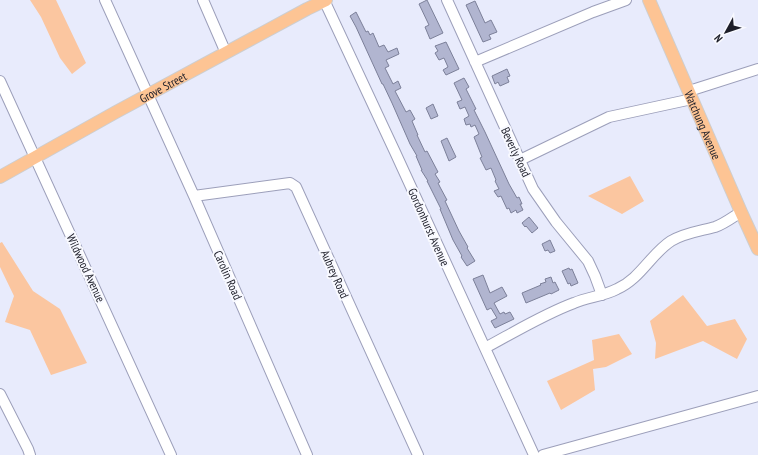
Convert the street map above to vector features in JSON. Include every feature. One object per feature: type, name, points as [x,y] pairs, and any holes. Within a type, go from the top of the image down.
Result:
[{"type":"main road","name":"Grove Street","points":[[0,177],[148,95],[325,0]]},
{"type":"main road","name":"Watchung Avenue","points":[[649,0],[758,249]]},
{"type":"street","name":"Carolin Road","points":[[105,0],[194,196],[307,455]]},
{"type":"street","points":[[203,0],[226,53]]},
{"type":"street","name":"Gordonhurst Avenue","points":[[325,0],[534,455]]},
{"type":"street","name":"Beverly Road","points":[[447,0],[534,189],[556,222],[588,261],[596,276],[602,295]]},
{"type":"street","points":[[475,62],[593,12],[626,0]]},
{"type":"street","points":[[520,160],[609,117],[691,95],[758,69]]},
{"type":"street","name":"Wildwood Avenue","points":[[0,81],[171,455]]},
{"type":"street","name":"Aubrey Road","points":[[194,196],[290,183],[296,187],[418,455]]},
{"type":"street","points":[[485,348],[554,311],[575,302],[618,289],[634,278],[663,247],[673,240],[689,233],[716,227],[741,212]]},
{"type":"street","points":[[0,394],[30,455]]},
{"type":"street","points":[[542,455],[758,396]]},
{"type":"shaded area","points":[[30,0],[56,0],[86,63],[72,74],[60,58],[41,17]]},
{"type":"shaded area","points":[[630,176],[644,201],[622,214],[588,196]]},
{"type":"shaded area","points":[[2,242],[33,291],[60,309],[87,363],[51,375],[30,330],[5,322],[14,296],[0,267],[0,243]]},
{"type":"shaded area","points":[[683,295],[707,326],[735,319],[747,339],[737,359],[703,341],[655,359],[656,343],[650,321]]},
{"type":"shaded area","points":[[619,334],[632,354],[606,367],[593,369],[595,390],[561,410],[547,381],[594,360],[592,340]]},
{"type":"building","points":[[427,0],[443,33],[430,39],[425,27],[429,25],[419,4]]},
{"type":"building","points":[[475,1],[485,23],[491,20],[497,32],[489,35],[491,39],[483,42],[466,5]]},
{"type":"building","points":[[356,12],[366,32],[368,31],[370,35],[373,33],[379,47],[384,45],[388,52],[397,48],[399,54],[386,60],[389,66],[385,68],[393,84],[398,81],[401,88],[395,91],[406,112],[410,110],[415,119],[412,121],[417,135],[425,152],[427,151],[438,172],[435,174],[447,200],[445,201],[468,247],[467,248],[475,261],[467,266],[453,240],[441,209],[428,181],[421,170],[417,156],[350,16]]},
{"type":"building","points":[[446,42],[459,69],[446,75],[443,70],[448,67],[444,58],[439,60],[435,53],[438,51],[435,46]]},
{"type":"building","points":[[507,69],[510,76],[507,77],[509,82],[500,86],[498,82],[495,84],[492,76]]},
{"type":"building","points":[[464,78],[469,87],[466,89],[476,109],[474,110],[509,184],[517,198],[519,197],[522,204],[520,204],[523,210],[517,213],[516,210],[511,213],[509,208],[507,209],[501,196],[498,197],[494,191],[499,189],[495,181],[496,180],[491,168],[486,170],[480,158],[482,157],[474,137],[479,134],[475,125],[471,127],[470,124],[466,125],[464,119],[469,116],[465,107],[460,109],[457,102],[462,100],[454,83]]},
{"type":"building","points":[[433,104],[438,116],[431,119],[426,108]]},
{"type":"building","points":[[447,138],[456,157],[449,161],[441,141]]},
{"type":"building","points":[[529,217],[538,228],[532,233],[522,223]]},
{"type":"building","points":[[550,240],[555,251],[550,253],[548,250],[545,251],[542,244]]},
{"type":"building","points":[[569,268],[570,270],[572,269],[578,283],[571,286],[570,283],[568,284],[562,271]]},
{"type":"building","points":[[483,275],[490,293],[502,287],[507,296],[494,303],[500,314],[510,312],[514,319],[495,328],[491,321],[497,318],[491,308],[487,310],[473,279]]},
{"type":"building","points":[[551,277],[553,283],[555,282],[559,290],[526,303],[522,293],[541,285],[540,284],[546,282],[545,279]]}]
